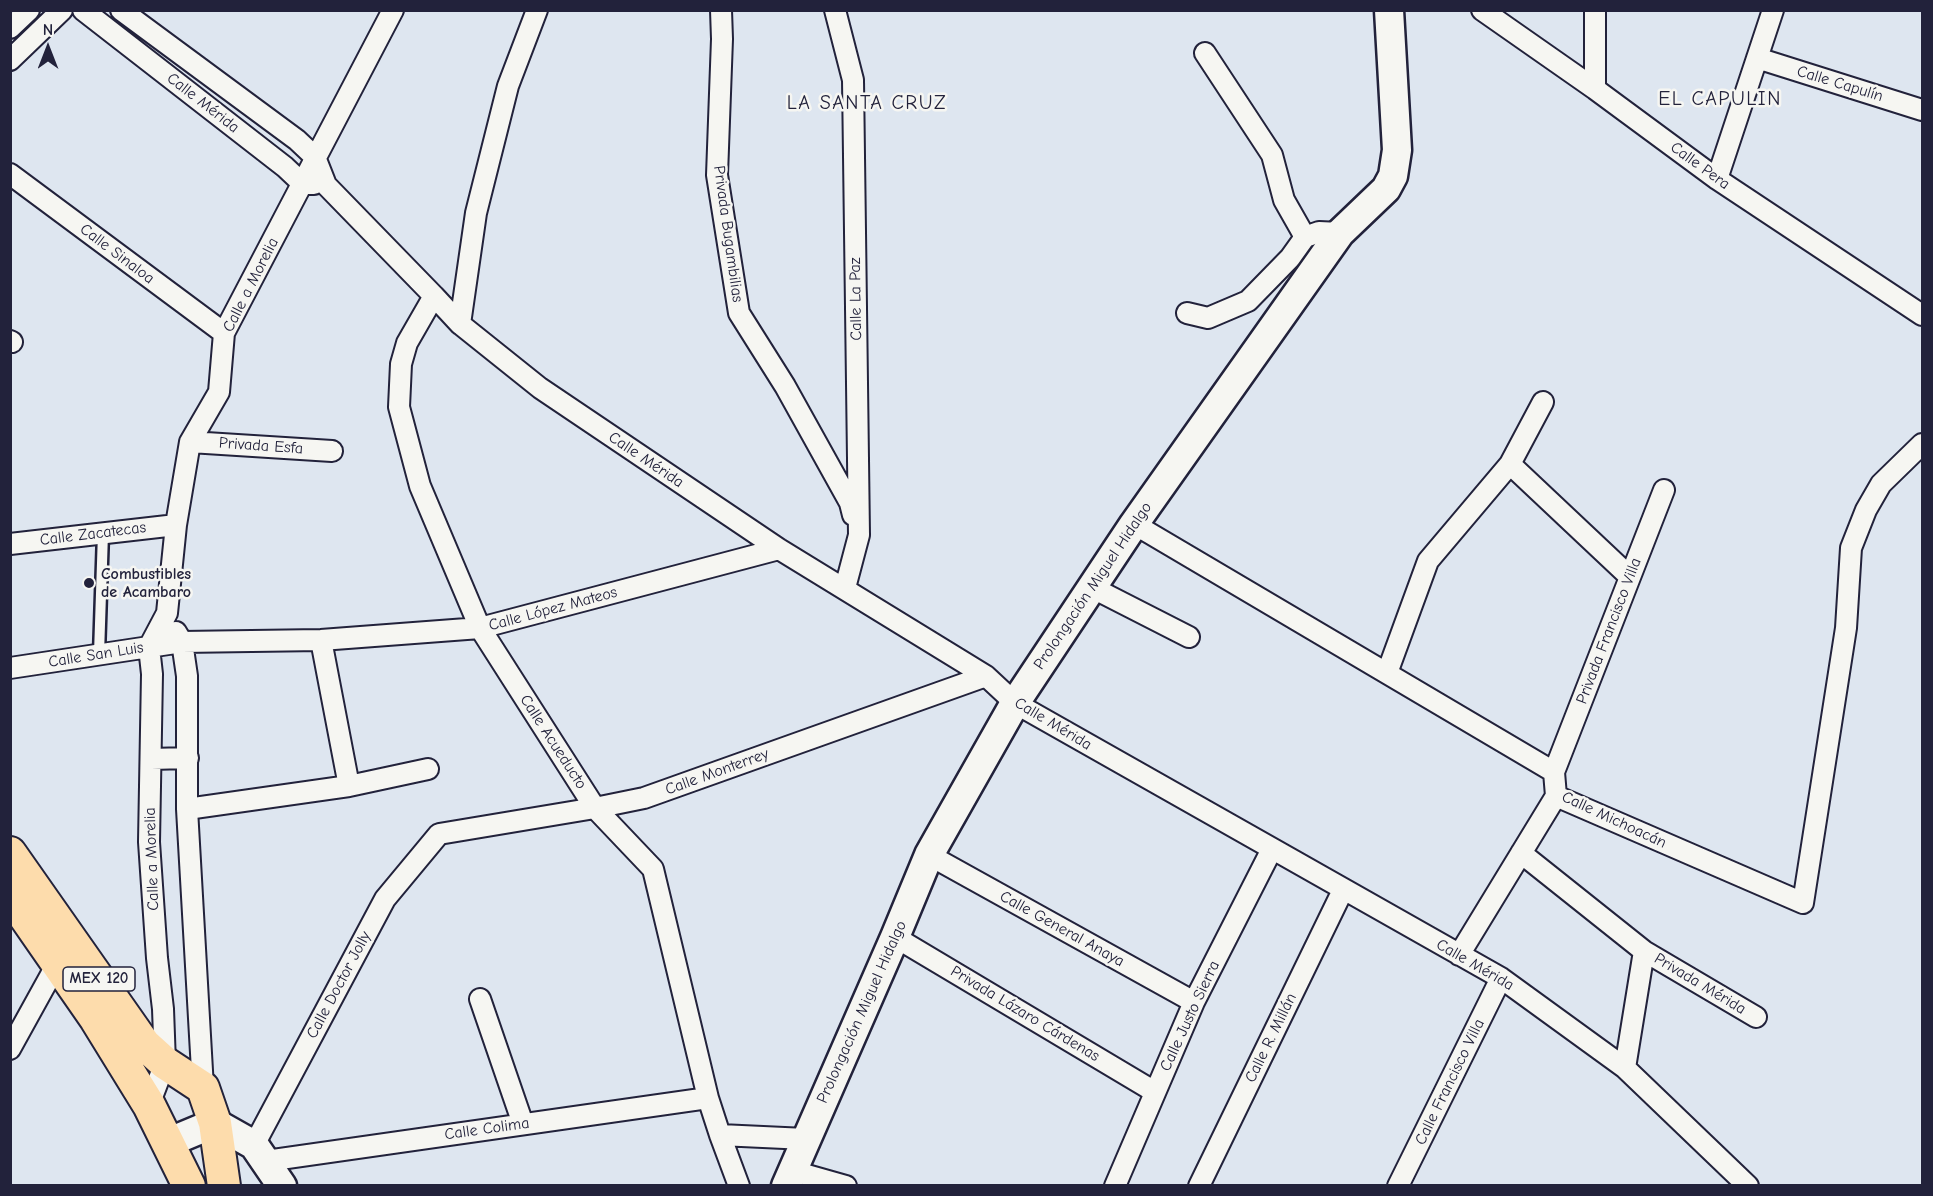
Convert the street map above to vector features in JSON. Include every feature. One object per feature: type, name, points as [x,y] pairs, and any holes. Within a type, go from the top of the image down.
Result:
[{"type":"main road","name":"MEX 120","points":[[10,853],[66,954],[96,1019],[149,1106],[189,1185]]},
{"type":"main road","name":"MEX 120","points":[[10,895],[66,954],[144,1044],[165,1063],[203,1088]]},
{"type":"main road","points":[[203,1088],[215,1123],[224,1185]]},
{"type":"street","points":[[10,28],[29,10]]},
{"type":"street","points":[[10,60],[62,10]]},
{"type":"street","name":"Calle Mérida","points":[[83,10],[285,167],[303,184]]},
{"type":"street","name":"Calle Mérida","points":[[121,10],[297,140],[315,158],[326,185],[460,324],[540,388],[779,549],[986,676],[1015,703],[1501,978],[1625,1068],[1748,1185]]},
{"type":"street","name":"Calle a Morelia","points":[[149,1106],[165,1063],[163,1009],[149,842],[152,674],[148,647],[167,613],[176,525],[190,442],[219,392],[224,333],[393,10]]},
{"type":"street","points":[[460,324],[476,213],[508,86],[537,10]]},
{"type":"street","name":"Privada Bugambilias","points":[[721,10],[717,175],[739,313],[785,386],[850,503],[859,535]]},
{"type":"street","name":"Calle La Paz","points":[[835,10],[853,80],[859,535],[844,588]]},
{"type":"street","name":"Prolongación Miguel Hidalgo","points":[[789,1178],[929,855],[1015,703],[1134,524],[1340,233],[1386,189],[1393,176],[1397,150],[1389,10]]},
{"type":"street","name":"Calle Pera","points":[[1482,10],[1595,89],[1717,179],[1923,315]]},
{"type":"street","points":[[1595,10],[1595,89]]},
{"type":"street","points":[[1717,179],[1773,10]]},
{"type":"street","points":[[1205,53],[1272,155],[1284,200],[1305,237]]},
{"type":"street","name":"Calle Capulín","points":[[1757,58],[1923,110]]},
{"type":"street","points":[[191,94],[206,73]]},
{"type":"street","name":"Calle Sinaloa","points":[[10,174],[224,333]]},
{"type":"street","points":[[303,184],[326,185]]},
{"type":"street","points":[[1187,313],[1208,318],[1248,301],[1290,258],[1305,237],[1319,232],[1340,233]]},
{"type":"street","name":"Calle Acueducto","points":[[435,296],[407,343],[401,364],[399,407],[420,486],[480,628],[595,808],[653,869],[708,1098],[739,1185]]},
{"type":"street","points":[[1387,673],[1428,561],[1510,464],[1543,402]]},
{"type":"street","name":"Privada Esfa","points":[[190,442],[332,451]]},
{"type":"street","name":"Calle Michoacán","points":[[1134,524],[1554,772],[1556,796],[1803,903],[1846,628],[1851,548],[1866,510],[1881,484],[1923,444]]},
{"type":"street","points":[[1510,464],[1630,578]]},
{"type":"street","name":"Privada Francisco Villa","points":[[1554,772],[1664,490]]},
{"type":"street","name":"Calle Zacatecas","points":[[10,544],[176,525]]},
{"type":"street","name":"Calle López Mateos","points":[[182,642],[321,640],[480,628],[779,549]]},
{"type":"street","points":[[1093,588],[1190,637]]},
{"type":"street","points":[[167,613],[182,642],[187,676],[188,809],[203,1088]]},
{"type":"street","points":[[321,640],[349,786]]},
{"type":"street","name":"Calle San Luis","points":[[10,668],[182,642]]},
{"type":"street","name":"Calle Monterrey","points":[[439,834],[644,798],[986,676]]},
{"type":"street","points":[[151,759],[188,758]]},
{"type":"street","points":[[188,809],[349,786],[428,769]]},
{"type":"street","points":[[1459,955],[1556,796]]},
{"type":"street","name":"Calle Doctor Jolly","points":[[260,1153],[385,899],[439,834]]},
{"type":"street","name":"Calle Justo Sierra","points":[[1115,1185],[1194,1002],[1272,849]]},
{"type":"street","points":[[1521,853],[1644,951],[1625,1068]]},
{"type":"street","name":"Calle General Anaya","points":[[929,855],[1194,1002]]},
{"type":"street","name":"Calle R. Millán","points":[[1199,1185],[1343,890]]},
{"type":"street","name":"Privada Lázaro Cárdenas","points":[[895,937],[1155,1092]]},
{"type":"street","name":"Privada Mérida","points":[[1644,951],[1756,1017]]},
{"type":"street","points":[[10,1049],[66,954]]},
{"type":"street","name":"Calle Francisco Villa","points":[[1398,1185],[1501,978]]},
{"type":"street","points":[[480,999],[523,1124]]},
{"type":"street","name":"Calle Colima","points":[[260,1153],[523,1124],[708,1098]]},
{"type":"street","points":[[167,1143],[215,1123],[260,1153],[282,1185]]},
{"type":"street","points":[[720,1136],[806,1139]]},
{"type":"street","points":[[789,1178],[846,1185]]},
{"type":"lane","points":[[99,654],[103,533]]},
{"type":"place","name":"Combustibles de Acambaro","points":[[89,583]]},
{"type":"district","name":"EL CAPULIN","points":[[1720,99]]},
{"type":"district","name":"LA SANTA CRUZ","points":[[867,103]]}]
